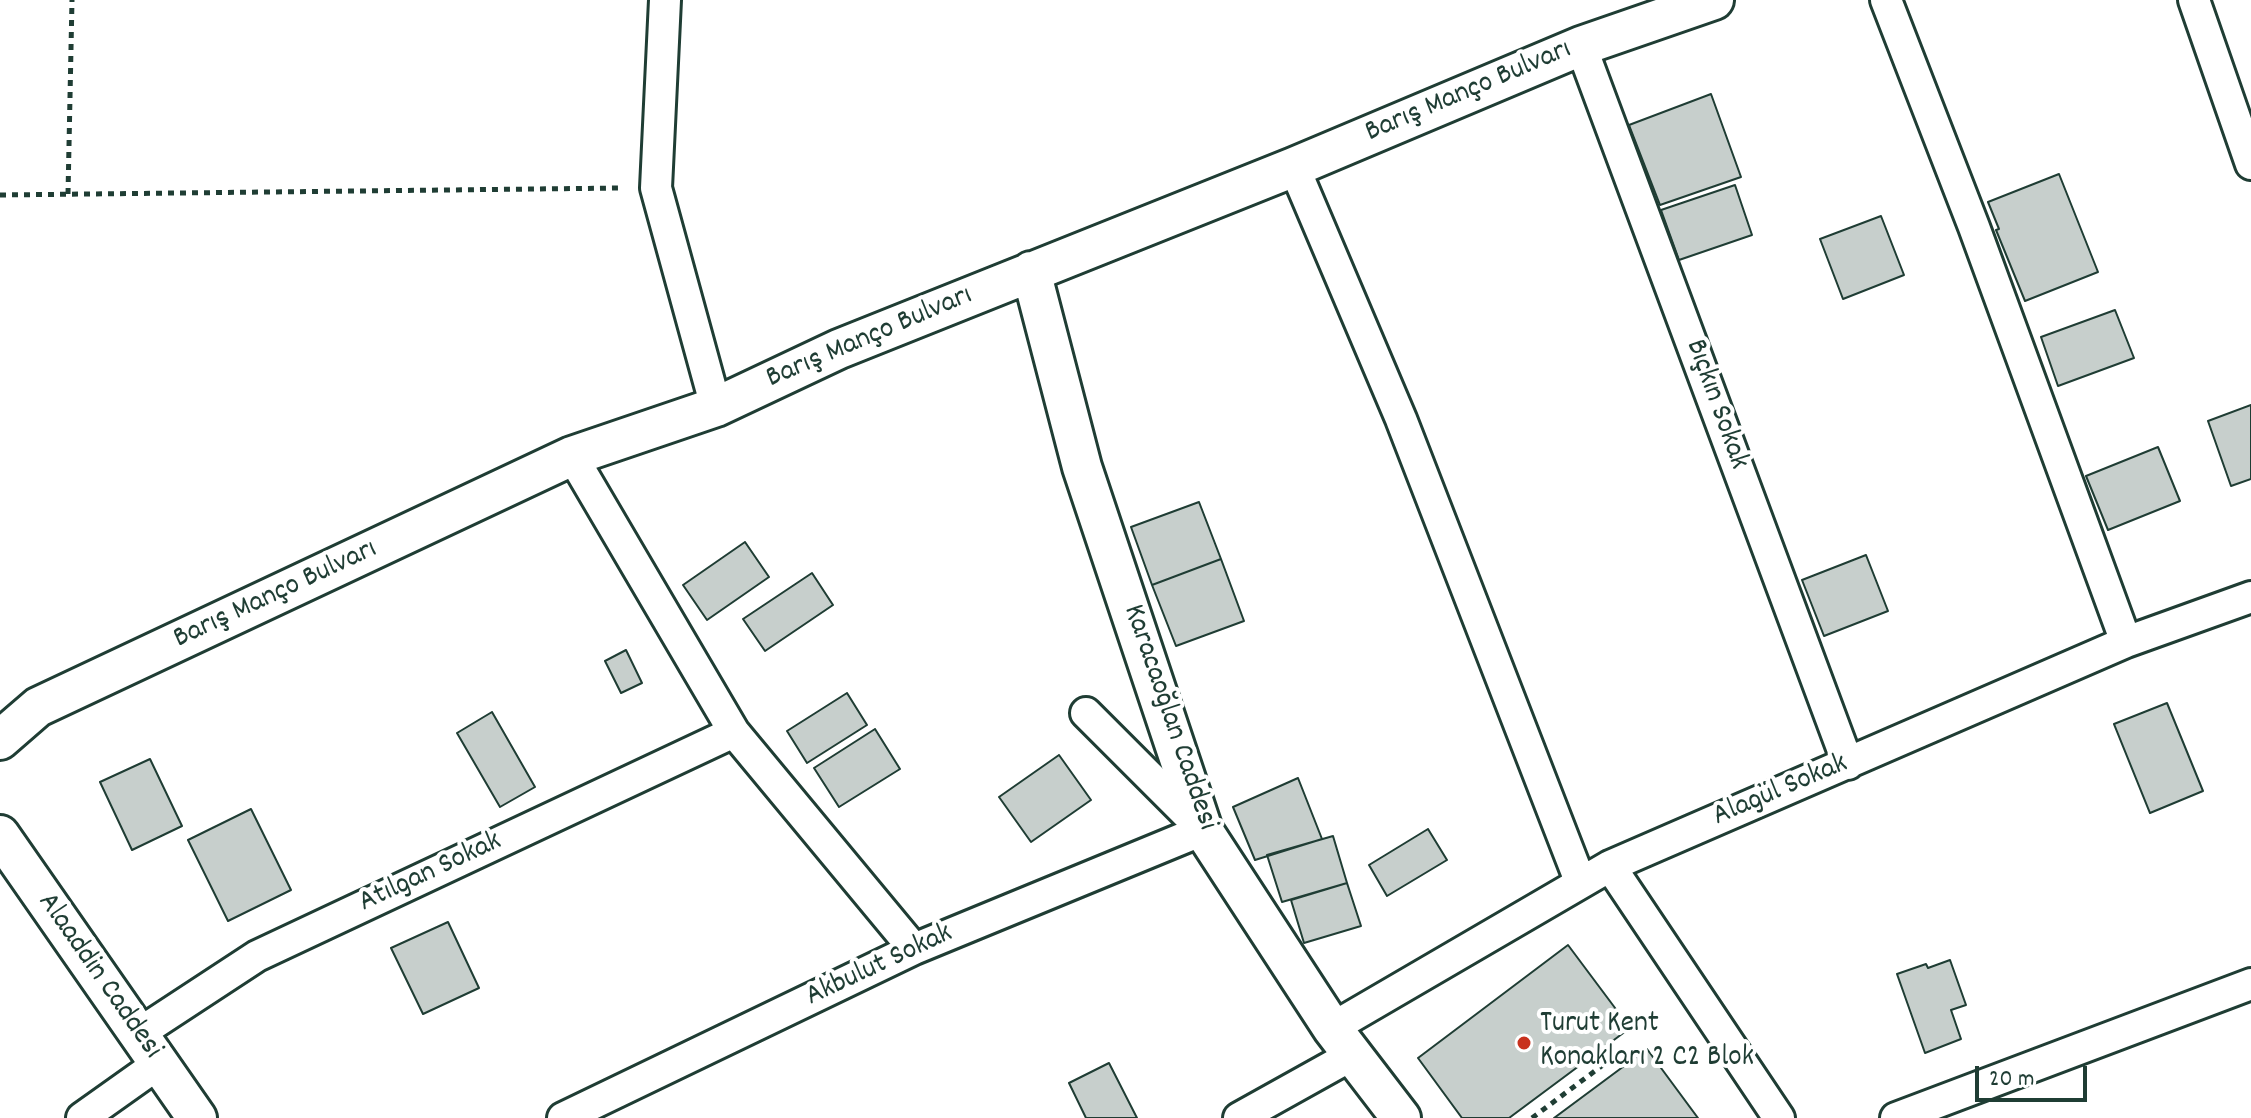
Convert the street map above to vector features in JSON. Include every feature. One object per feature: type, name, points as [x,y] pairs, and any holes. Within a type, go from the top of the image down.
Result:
[{"type":"street","points":[[665,0],[656,188],[716,407]]},
{"type":"street","name":"Barış Manço Bulvarı","points":[[0,740],[38,707],[572,456],[716,407],[839,349],[1294,167],[1581,46],[1714,0]]},
{"type":"street","points":[[1886,0],[1974,227],[2126,642]]},
{"type":"street","points":[[2194,0],[2251,164]]},
{"type":"street","name":"Bıçkın Sokak","points":[[1581,46],[1848,764]]},
{"type":"street","points":[[1294,167],[1401,419],[1580,881]]},
{"type":"street","name":"Karacaoğlan Caddesi","points":[[1031,271],[1082,467],[1203,830],[1343,1041],[1401,1118]]},
{"type":"street","points":[[572,456],[734,732],[914,949]]},
{"type":"street","name":"Alagül Sokak","points":[[1239,1118],[1343,1041],[1580,881],[2126,642],[2251,597]]},
{"type":"street","points":[[1086,713],[1203,830]]},
{"type":"street","name":"Atılgan Sokak","points":[[82,1118],[148,1049],[257,956],[734,732]]},
{"type":"street","name":"Akbulut Sokak","points":[[563,1118],[914,949],[1203,830]]},
{"type":"street","name":"Alaaddin Caddesi","points":[[0,835],[197,1118]]},
{"type":"street","points":[[1610,866],[1779,1118]]},
{"type":"street","points":[[1896,1118],[2251,984]]},
{"type":"path","points":[[68,194],[72,0]]},
{"type":"path","points":[[0,195],[656,188]]},
{"type":"path","points":[[1532,1118],[1627,1047]]},
{"type":"building","points":[[1711,94],[1741,177],[1660,205],[1629,125]]},
{"type":"building","points":[[2059,174],[2098,272],[2025,301],[1988,202]]},
{"type":"building","points":[[1735,185],[1752,235],[1679,260],[1661,210]]},
{"type":"building","points":[[1881,216],[1904,275],[1843,299],[1820,239]]},
{"type":"building","points":[[2115,310],[2134,358],[2058,386],[2041,337]]},
{"type":"building","points":[[2251,405],[2251,479],[2231,486],[2208,421]]},
{"type":"building","points":[[2158,447],[2180,501],[2108,530],[2086,476]]},
{"type":"building","points":[[1199,502],[1221,559],[1152,585],[1131,527]]},
{"type":"building","points":[[745,542],[769,577],[707,620],[683,585]]},
{"type":"building","points":[[1866,555],[1888,611],[1824,636],[1802,580]]},
{"type":"building","points":[[1221,559],[1244,621],[1176,646],[1152,585]]},
{"type":"building","points":[[812,573],[833,605],[765,651],[743,619]]},
{"type":"building","points":[[626,650],[642,683],[621,693],[605,661]]},
{"type":"building","points":[[847,693],[867,725],[807,763],[787,731]]},
{"type":"building","points":[[2167,703],[2203,791],[2150,813],[2114,724]]},
{"type":"building","points":[[492,712],[535,787],[500,807],[457,733]]},
{"type":"building","points":[[875,729],[900,769],[839,807],[814,768]]},
{"type":"building","points":[[1059,755],[1091,800],[1031,842],[999,797]]},
{"type":"building","points":[[150,759],[182,826],[132,850],[100,782]]},
{"type":"building","points":[[1298,778],[1322,839],[1255,860],[1233,807]]},
{"type":"building","points":[[251,809],[291,890],[228,921],[188,840]]},
{"type":"building","points":[[1428,829],[1447,860],[1387,896],[1369,865]]},
{"type":"building","points":[[1333,836],[1347,883],[1282,902],[1267,855]]},
{"type":"building","points":[[1347,883],[1361,926],[1304,943],[1291,900]]},
{"type":"building","points":[[448,922],[479,988],[423,1014],[391,948]]},
{"type":"building","name":"Turut Kent Konakları 2 C2 Blok","points":[[1568,945],[1630,1028],[1509,1118],[1462,1118],[1418,1058]]},
{"type":"building","points":[[1950,960],[1966,1005],[1951,1010],[1961,1039],[1925,1053],[1897,974]]},
{"type":"building","points":[[1647,1049],[1698,1118],[1554,1118]]},
{"type":"building","points":[[1109,1063],[1137,1118],[1086,1118],[1069,1083]]},
{"type":"place","name":"Turut Kent Konakları 2 C2 Blok","points":[[1524,1043]]}]
